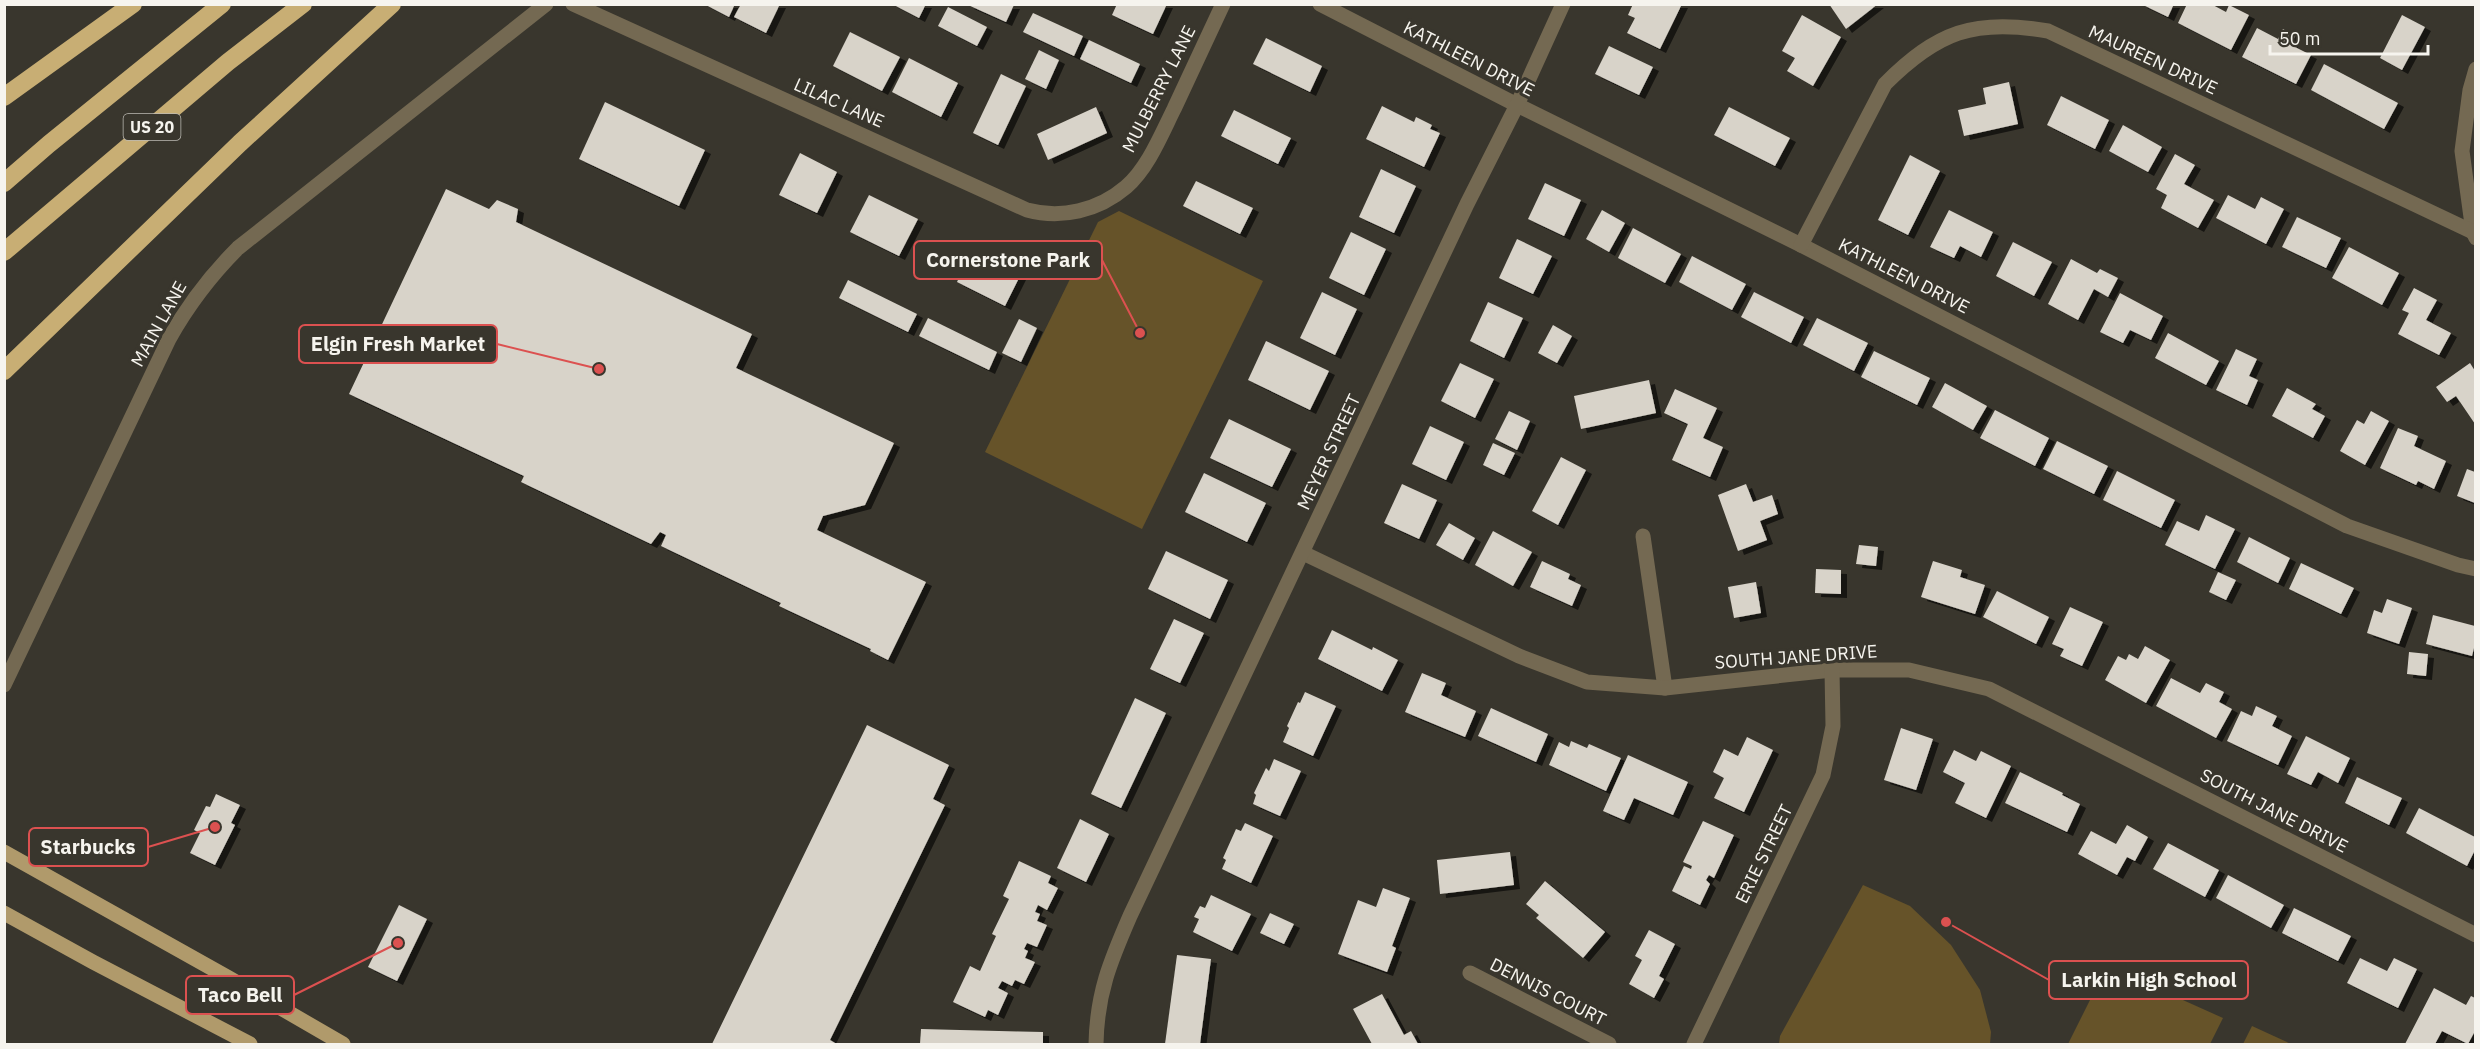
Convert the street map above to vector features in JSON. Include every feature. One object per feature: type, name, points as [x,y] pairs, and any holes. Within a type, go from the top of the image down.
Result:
[{"type":"highway","points":[[4,97],[133,4]]},
{"type":"highway","name":"US 20","points":[[4,183],[222,4]]},
{"type":"highway","name":"US 20","points":[[4,252],[228,62],[303,4]]},
{"type":"highway","points":[[4,371],[240,143],[392,4]]},
{"type":"main road","points":[[4,852],[343,1044]]},
{"type":"main road","points":[[4,913],[250,1044]]},
{"type":"street","name":"MAIN LANE","points":[[4,685],[169,339],[203,284],[238,248],[546,4]]},
{"type":"street","name":"LILAC LANE","points":[[573,4],[1027,210],[1044,214],[1061,214],[1093,207]]},
{"type":"street","name":"MULBERRY LANE","points":[[1093,207],[1127,186],[1156,146],[1223,4]]},
{"type":"street","name":"KATHLEEN DRIVE","points":[[1320,4],[1516,105],[1801,245],[2347,526],[2475,569]]},
{"type":"street","name":"MEYER STREET","points":[[1096,1044],[1098,1004],[1109,963],[1130,916],[1563,4]]},
{"type":"street","name":"MAUREEN DRIVE","points":[[1801,245],[1885,84],[1906,63],[1935,42],[1965,30],[1999,26],[2022,27],[2048,32],[2474,235]]},
{"type":"street","points":[[2474,235],[2462,151],[2475,69]]},
{"type":"street","points":[[1643,536],[1665,688]]},
{"type":"street","name":"SOUTH JANE DRIVE","points":[[1303,553],[1551,670],[1587,681],[1665,688],[1832,670],[1909,670],[1989,690],[2475,935]]},
{"type":"street","name":"ERIE STREET","points":[[1694,1044],[1823,775],[1833,726],[1832,670]]},
{"type":"street","name":"DENNIS COURT","points":[[1470,973],[1609,1044]]},
{"type":"shaded area","points":[[1119,211],[1263,281],[1142,529],[985,452],[1098,222]]},
{"type":"shaded area","points":[[1863,885],[1910,906],[1951,945],[1980,990],[1991,1032],[1990,1044],[1779,1044],[1780,1036]]},
{"type":"shaded area","points":[[2107,966],[2223,1018],[2210,1044],[2068,1044]]},
{"type":"shaded area","points":[[2252,1026],[2291,1044],[2243,1044]]},
{"type":"building","points":[[704,4],[735,4],[729,17]]},
{"type":"building","points":[[741,4],[780,4],[766,33],[734,17]]},
{"type":"building","points":[[892,4],[926,4],[919,18]]},
{"type":"building","points":[[1117,4],[1167,4],[1153,34],[1112,15]]},
{"type":"building","points":[[1633,4],[1682,4],[1660,49],[1627,33],[1635,18],[1628,15]]},
{"type":"building","points":[[1829,4],[1878,4],[1846,29]]},
{"type":"building","points":[[2141,4],[2174,4],[2168,17]]},
{"type":"building","points":[[2187,4],[2211,4],[2226,12],[2229,5],[2249,15],[2231,50],[2178,23]]},
{"type":"building","points":[[968,5],[1014,5],[1006,22]]},
{"type":"building","points":[[948,7],[987,27],[977,46],[938,26]]},
{"type":"building","points":[[1033,13],[1083,36],[1074,56],[1023,32]]},
{"type":"building","points":[[1802,15],[1841,37],[1813,86],[1787,71],[1795,58],[1782,51]]},
{"type":"building","points":[[2402,15],[2425,27],[2402,70],[2380,58]]},
{"type":"building","points":[[2257,28],[2278,39],[2283,29],[2295,36],[2291,45],[2311,55],[2296,84],[2242,57]]},
{"type":"building","points":[[850,32],[900,57],[882,91],[833,66]]},
{"type":"building","points":[[1266,38],[1322,66],[1310,92],[1253,64]]},
{"type":"building","points":[[1089,40],[1140,64],[1131,83],[1080,59]]},
{"type":"building","points":[[1609,46],[1653,67],[1639,95],[1595,74]]},
{"type":"building","points":[[1039,50],[1059,60],[1046,89],[1025,79]]},
{"type":"building","points":[[909,58],[958,83],[941,117],[892,92]]},
{"type":"building","points":[[2324,64],[2398,103],[2384,129],[2311,90]]},
{"type":"building","points":[[1001,74],[1026,86],[998,145],[973,133]]},
{"type":"building","points":[[2009,82],[2018,124],[1964,136],[1958,110],[1986,104],[1983,88]]},
{"type":"building","points":[[2061,96],[2109,120],[2095,149],[2047,125]]},
{"type":"building","points":[[605,102],[705,150],[679,206],[579,159]]},
{"type":"building","points":[[1382,106],[1414,122],[1416,117],[1432,125],[1430,129],[1440,133],[1424,167],[1366,139]]},
{"type":"building","points":[[1096,107],[1107,133],[1048,160],[1037,134]]},
{"type":"building","points":[[1729,107],[1790,138],[1775,166],[1714,135]]},
{"type":"building","points":[[1234,110],[1291,138],[1278,164],[1221,136]]},
{"type":"building","points":[[2123,125],[2162,147],[2148,172],[2109,151]]},
{"type":"building","points":[[800,153],[837,172],[817,213],[779,195]]},
{"type":"building","points":[[2175,154],[2195,165],[2184,184],[2214,200],[2198,228],[2161,208],[2167,195],[2156,189]]},
{"type":"building","points":[[1910,155],[1940,171],[1908,235],[1878,220]]},
{"type":"building","points":[[1381,169],[1416,186],[1394,233],[1359,217]]},
{"type":"building","points":[[1196,181],[1253,208],[1240,234],[1183,206]]},
{"type":"building","points":[[1545,183],[1581,200],[1564,236],[1528,219]]},
{"type":"building","points":[[446,189],[489,209],[497,200],[518,209],[516,222],[752,334],[736,368],[894,443],[865,505],[823,516],[817,530],[926,582],[888,660],[870,651],[871,649],[779,606],[781,603],[661,546],[666,535],[660,532],[651,544],[521,482],[524,476],[349,394]]},
{"type":"building","points":[[869,195],[918,219],[899,256],[850,232]]},
{"type":"building","points":[[2228,195],[2255,209],[2261,197],[2284,209],[2266,244],[2216,218]]},
{"type":"building","points":[[1602,210],[1625,223],[1609,252],[1586,239]]},
{"type":"building","points":[[1949,210],[1993,232],[1981,257],[1960,246],[1954,258],[1930,247]]},
{"type":"building","points":[[2297,217],[2341,238],[2326,268],[2282,247]]},
{"type":"building","points":[[1633,228],[1681,254],[1665,283],[1618,258]]},
{"type":"building","points":[[1351,232],[1386,249],[1364,295],[1329,278]]},
{"type":"building","points":[[1517,239],[1552,256],[1533,294],[1499,278]]},
{"type":"building","points":[[2013,242],[2052,262],[2034,296],[1996,276]]},
{"type":"building","points":[[975,244],[1024,268],[1005,306],[957,282]]},
{"type":"building","points":[[2349,247],[2399,273],[2382,305],[2332,278]]},
{"type":"building","points":[[1692,256],[1746,284],[1732,310],[1679,282]]},
{"type":"building","points":[[2071,259],[2097,273],[2100,269],[2118,278],[2108,297],[2094,289],[2078,320],[2048,304]]},
{"type":"building","points":[[848,280],[917,314],[908,332],[839,298]]},
{"type":"building","points":[[2414,288],[2437,300],[2426,320],[2451,333],[2439,355],[2398,334],[2409,313],[2402,310]]},
{"type":"building","points":[[1322,292],[1357,309],[1335,355],[1300,338]]},
{"type":"building","points":[[1754,292],[1804,317],[1791,343],[1741,317]]},
{"type":"building","points":[[2120,293],[2163,316],[2151,340],[2130,330],[2123,343],[2100,332]]},
{"type":"building","points":[[1488,302],[1523,318],[1504,358],[1470,341]]},
{"type":"building","points":[[928,318],[997,352],[989,370],[919,336]]},
{"type":"building","points":[[1817,318],[1868,343],[1854,371],[1803,345]]},
{"type":"building","points":[[1019,319],[1037,328],[1021,362],[1002,353]]},
{"type":"building","points":[[1553,325],[1572,336],[1557,363],[1538,353]]},
{"type":"building","points":[[2168,333],[2219,361],[2206,385],[2155,358]]},
{"type":"building","points":[[1266,341],[1329,371],[1310,410],[1248,380]]},
{"type":"building","points":[[2236,349],[2257,359],[2249,376],[2258,380],[2247,405],[2216,390]]},
{"type":"building","points":[[1874,351],[1930,378],[1917,405],[1861,377]]},
{"type":"building","points":[[1460,363],[1494,379],[1475,418],[1441,401]]},
{"type":"building","points":[[2470,363],[2475,371],[2475,424],[2456,396],[2447,402],[2436,387]]},
{"type":"building","points":[[1649,380],[1656,413],[1581,429],[1574,396]]},
{"type":"building","points":[[1945,383],[1987,406],[1973,430],[1932,407]]},
{"type":"building","points":[[2287,388],[2316,404],[2312,409],[2325,416],[2313,438],[2272,416]]},
{"type":"building","points":[[1675,389],[1717,408],[1703,438],[1723,447],[1710,477],[1672,460],[1688,424],[1664,413]]},
{"type":"building","points":[[1995,410],[2049,438],[2035,466],[1980,438]]},
{"type":"building","points":[[1509,411],[1530,421],[1517,450],[1495,439]]},
{"type":"building","points":[[2371,411],[2389,421],[2365,465],[2340,451],[2357,420],[2364,424]]},
{"type":"building","points":[[1229,419],[1291,449],[1272,487],[1210,458]]},
{"type":"building","points":[[1430,426],[1464,442],[1446,480],[1412,464]]},
{"type":"building","points":[[2398,428],[2418,436],[2414,446],[2446,461],[2434,489],[2418,481],[2416,485],[2380,468]]},
{"type":"building","points":[[2057,441],[2108,466],[2094,494],[2043,469]]},
{"type":"building","points":[[1493,443],[1515,453],[1504,475],[1483,465]]},
{"type":"building","points":[[1561,457],[1586,470],[1558,525],[1532,511]]},
{"type":"building","points":[[2467,469],[2475,472],[2475,503],[2457,496]]},
{"type":"building","points":[[2117,471],[2175,500],[2161,528],[2103,500]]},
{"type":"building","points":[[1204,473],[1266,503],[1247,542],[1185,512]]},
{"type":"building","points":[[1402,484],[1437,500],[1419,539],[1384,523]]},
{"type":"building","points":[[1746,484],[1753,502],[1772,495],[1778,514],[1760,521],[1767,540],[1738,551],[1718,495]]},
{"type":"building","points":[[2206,515],[2235,529],[2215,569],[2165,545],[2177,521],[2199,531]]},
{"type":"building","points":[[1449,523],[1475,538],[1463,560],[1436,545]]},
{"type":"building","points":[[1493,531],[1532,552],[1513,586],[1475,565]]},
{"type":"building","points":[[2249,537],[2290,558],[2278,583],[2237,562]]},
{"type":"building","points":[[1859,545],[1878,547],[1876,566],[1856,564]]},
{"type":"building","points":[[1166,551],[1228,580],[1210,619],[1148,589]]},
{"type":"building","points":[[1542,561],[1570,574],[1568,579],[1581,585],[1572,606],[1530,587]]},
{"type":"building","points":[[1933,561],[1962,570],[1960,577],[1985,585],[1975,614],[1921,597]]},
{"type":"building","points":[[2301,563],[2354,588],[2341,614],[2289,589]]},
{"type":"building","points":[[1816,569],[1841,570],[1841,594],[1815,593]]},
{"type":"building","points":[[2218,572],[2236,580],[2226,600],[2209,592]]},
{"type":"building","points":[[1756,582],[1761,613],[1734,618],[1728,587]]},
{"type":"building","points":[[1997,591],[2049,617],[2036,644],[1983,617]]},
{"type":"building","points":[[2387,599],[2412,608],[2399,644],[2367,633],[2374,610],[2382,613]]},
{"type":"building","points":[[2070,607],[2103,622],[2082,666],[2060,656],[2064,649],[2052,644]]},
{"type":"building","points":[[2433,615],[2475,626],[2472,656],[2426,644]]},
{"type":"building","points":[[1174,619],[1204,633],[1180,683],[1150,669]]},
{"type":"building","points":[[1332,630],[1398,660],[1382,691],[1318,659]]},
{"type":"building","points":[[2145,646],[2170,660],[2146,703],[2105,680],[2118,656],[2126,660],[2129,654],[2138,659]]},
{"type":"building","points":[[2409,652],[2428,654],[2426,676],[2407,674]]},
{"type":"building","points":[[1422,673],[1446,683],[1441,695],[1476,711],[1465,737],[1405,712]]},
{"type":"building","points":[[2171,678],[2200,693],[2206,683],[2224,692],[2219,702],[2232,709],[2216,738],[2156,706]]},
{"type":"building","points":[[1305,692],[1336,706],[1313,756],[1283,742],[1289,728],[1287,726]]},
{"type":"building","points":[[1135,698],[1166,713],[1121,808],[1091,794]]},
{"type":"building","points":[[2256,706],[2277,716],[2272,726],[2292,736],[2278,765],[2227,741],[2241,711],[2252,716]]},
{"type":"building","points":[[1491,708],[1548,734],[1536,762],[1478,736]]},
{"type":"building","points":[[867,725],[949,765],[933,799],[945,805],[830,1040],[835,1043],[712,1044]]},
{"type":"building","points":[[1901,728],[1933,739],[1916,790],[1884,780]]},
{"type":"building","points":[[2306,736],[2350,758],[2338,783],[2318,772],[2311,785],[2287,774]]},
{"type":"building","points":[[1747,737],[1773,750],[1744,812],[1714,798],[1724,778],[1713,772],[1724,749],[1738,756]]},
{"type":"building","points":[[1571,741],[1587,748],[1589,744],[1621,758],[1606,791],[1549,765],[1559,742],[1569,747]]},
{"type":"building","points":[[1954,750],[1976,761],[1981,751],[2011,766],[1986,818],[1955,803],[1965,783],[1943,772]]},
{"type":"building","points":[[1628,755],[1688,782],[1673,815],[1634,798],[1624,820],[1603,811]]},
{"type":"building","points":[[1274,759],[1301,771],[1280,816],[1253,804],[1256,795],[1254,793],[1266,768],[1269,771]]},
{"type":"building","points":[[2020,772],[2080,804],[2067,832],[2005,803]]},
{"type":"building","points":[[2357,777],[2402,798],[2389,825],[2345,803]]},
{"type":"building","points":[[216,794],[240,805],[231,823],[235,825],[215,865],[190,853],[200,833],[194,830],[206,806],[210,807]]},
{"type":"building","points":[[2419,808],[2475,837],[2475,850],[2467,866],[2406,833]]},
{"type":"building","points":[[1080,819],[1109,834],[1086,882],[1057,868]]},
{"type":"building","points":[[1703,821],[1734,835],[1714,878],[1709,875],[1706,880],[1710,884],[1700,905],[1672,891],[1684,866],[1691,869],[1692,866],[1683,862]]},
{"type":"building","points":[[1245,823],[1273,836],[1251,883],[1222,869],[1226,860],[1223,858],[1236,829],[1241,831]]},
{"type":"building","points":[[2127,825],[2148,837],[2135,861],[2127,857],[2117,875],[2078,854],[2091,831],[2116,844]]},
{"type":"building","points":[[2168,843],[2219,870],[2205,897],[2153,869]]},
{"type":"building","points":[[1510,852],[1514,885],[1440,894],[1437,860]]},
{"type":"building","points":[[1019,861],[1051,876],[1048,883],[1058,888],[1047,910],[1038,905],[1035,912],[1040,914],[1037,921],[1047,925],[1037,947],[1027,943],[1024,949],[1028,951],[1025,958],[1035,962],[1024,984],[1015,980],[1012,986],[1002,981],[998,988],[1008,993],[998,1015],[988,1010],[985,1017],[953,1002],[970,966],[980,971],[996,936],[992,934],[1009,899],[1003,896]]},
{"type":"building","points":[[2228,875],[2284,905],[2271,928],[2216,898]]},
{"type":"building","points":[[1545,881],[1605,932],[1583,958],[1536,918],[1539,915],[1526,904]]},
{"type":"building","points":[[1383,888],[1410,898],[1392,946],[1396,948],[1387,972],[1338,954],[1358,900],[1376,907]]},
{"type":"building","points":[[1211,895],[1251,914],[1232,951],[1193,932],[1199,919],[1194,917],[1200,906],[1205,908]]},
{"type":"building","points":[[399,905],[427,919],[397,981],[368,967]]},
{"type":"building","points":[[2294,908],[2351,936],[2338,961],[2282,933]]},
{"type":"building","points":[[1270,913],[1294,924],[1284,944],[1260,933]]},
{"type":"building","points":[[1649,930],[1675,944],[1659,976],[1664,979],[1654,998],[1629,984],[1642,960],[1635,956]]},
{"type":"building","points":[[1177,955],[1211,959],[1200,1044],[1165,1044]]},
{"type":"building","points":[[2360,958],[2387,971],[2394,958],[2417,969],[2398,1008],[2347,983]]},
{"type":"building","points":[[2434,988],[2466,1005],[2471,996],[2475,998],[2475,1031],[2468,1044],[2442,1031],[2435,1044],[2405,1044]]},
{"type":"building","points":[[1382,994],[1404,1035],[1411,1031],[1418,1044],[1372,1044],[1353,1009]]},
{"type":"building","points":[[921,1029],[1043,1032],[1043,1044],[920,1044]]},
{"type":"place","name":"Cornerstone Park","points":[[1140,333]]},
{"type":"place","name":"Elgin Fresh Market","points":[[599,369]]},
{"type":"place","name":"Starbucks","points":[[215,827]]},
{"type":"place","name":"Larkin High School","points":[[1946,922]]},
{"type":"place","name":"Taco Bell","points":[[398,943]]}]
